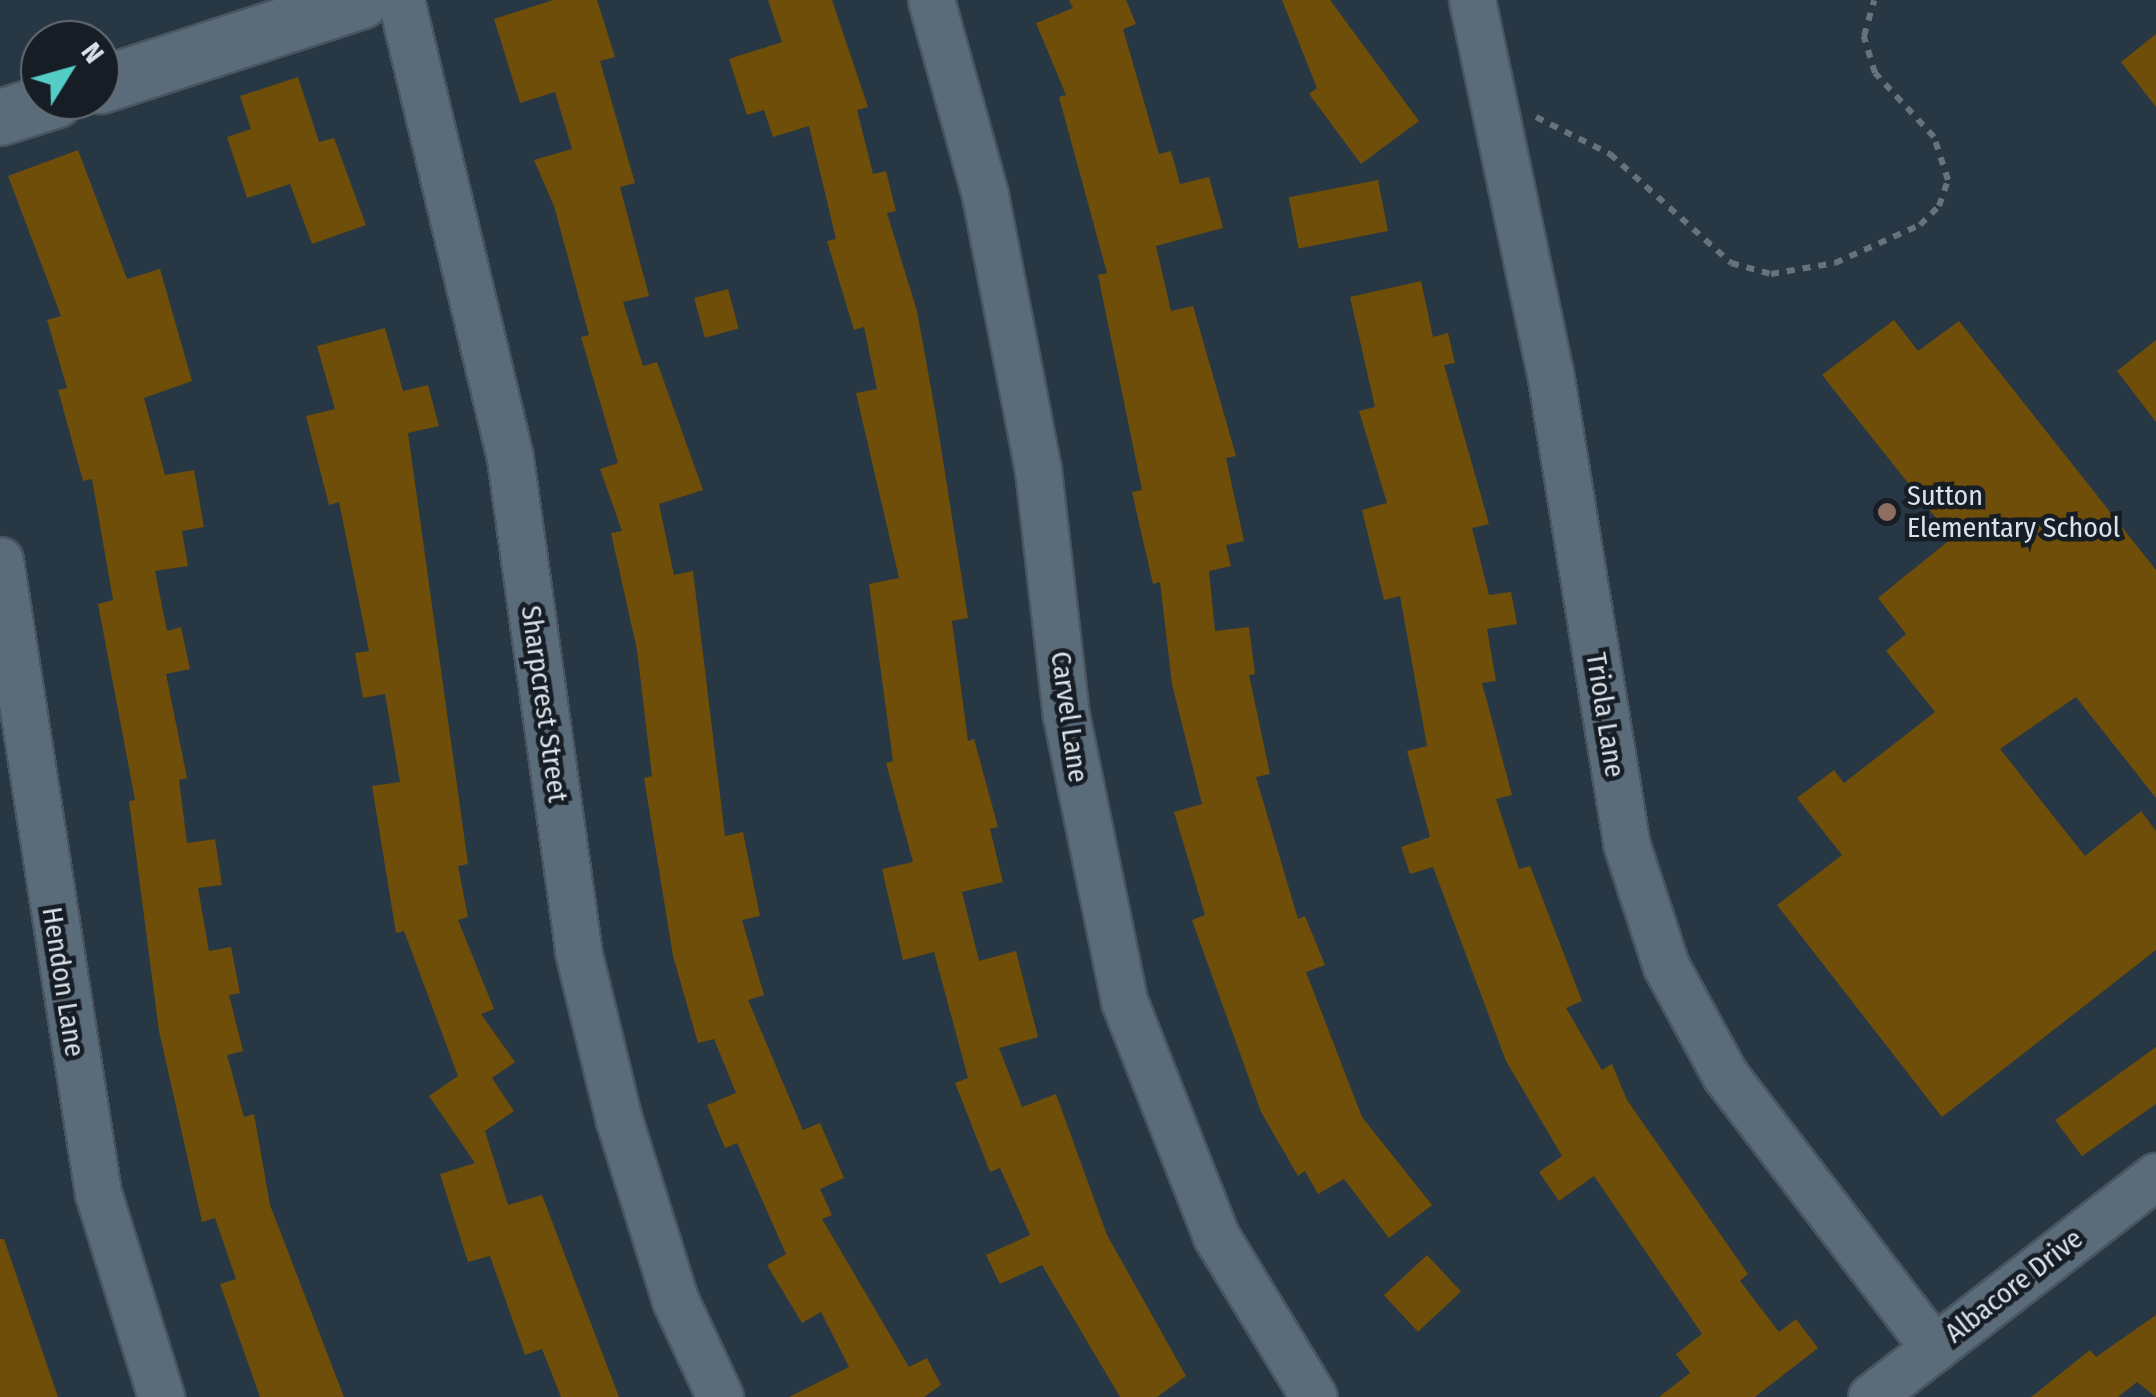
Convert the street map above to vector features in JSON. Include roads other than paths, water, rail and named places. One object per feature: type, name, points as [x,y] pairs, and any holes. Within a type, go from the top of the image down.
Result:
[{"type":"street","points":[[120,78],[361,0]]},
{"type":"street","name":"Sharpcrest Street","points":[[401,0],[510,458],[578,951],[618,1120],[670,1282],[720,1397]]},
{"type":"street","name":"Carvel Lane","points":[[931,0],[985,195],[1034,450],[1066,715],[1124,1001],[1216,1236],[1314,1397]]},
{"type":"street","name":"Triola Lane","points":[[1472,0],[1550,372],[1626,843],[1666,966],[1726,1075],[1934,1348]]},
{"type":"street","name":"Hendon Lane","points":[[0,560],[98,1193],[160,1397]]},
{"type":"street","name":"Albacore Drive","points":[[1871,1397],[2156,1176]]},
{"type":"place","name":"Sutton Elementary School","points":[[1887,512]]}]
